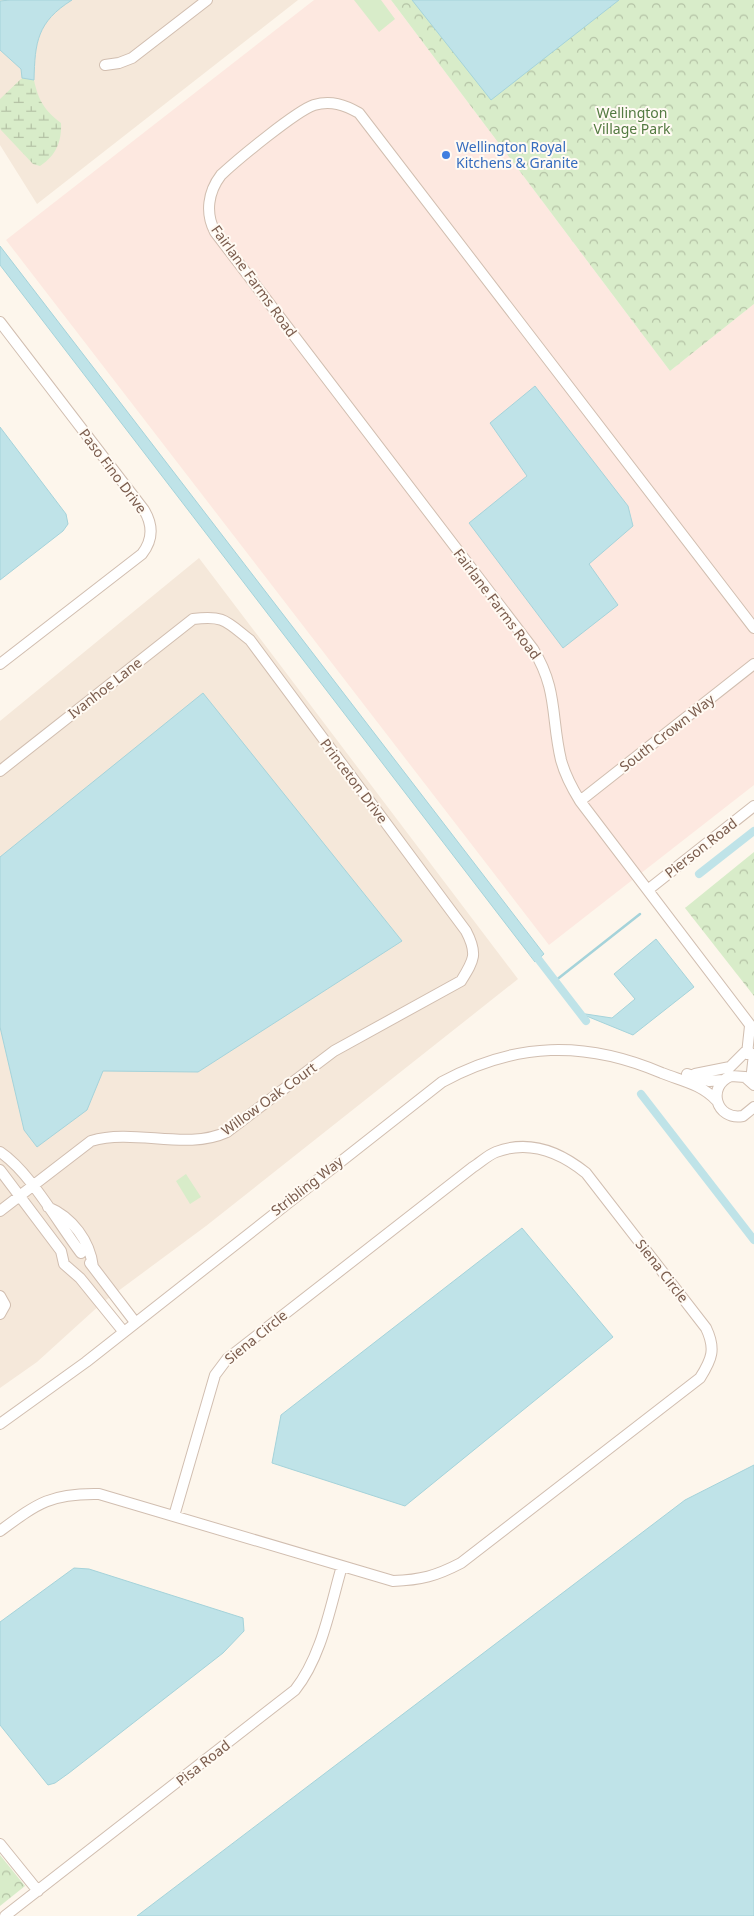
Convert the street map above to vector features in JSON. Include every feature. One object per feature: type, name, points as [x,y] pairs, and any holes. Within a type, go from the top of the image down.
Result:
[{"type":"street","points":[[105,65],[119,64],[132,58],[207,0]]},
{"type":"street","name":"Fairlane Farms Road","points":[[753,1083],[752,1028],[649,889],[580,802],[571,787],[561,760],[551,687],[542,663],[215,232],[209,216],[209,201],[214,184],[221,175],[309,107],[332,103],[349,107],[359,113],[754,628]]},
{"type":"street","name":"Paso Fino Drive","points":[[0,322],[144,510],[151,532],[142,554],[0,664]]},
{"type":"street","name":"Ivanhoe Lane","points":[[0,771],[193,619],[214,616]]},
{"type":"street","name":"Princeton Drive","points":[[214,616],[226,621],[250,640],[466,931],[474,946],[474,960]]},
{"type":"street","name":"South Crown Way","points":[[580,802],[754,664]]},
{"type":"street","name":"Pierson Road","points":[[649,889],[754,806]]},
{"type":"street","name":"Willow Oak Court","points":[[0,1211],[91,1141],[109,1136],[211,1140],[227,1132],[334,1051],[461,981],[474,960]]},
{"type":"street","name":"Stribling Way","points":[[0,1424],[86,1362],[442,1082],[466,1068],[493,1058],[522,1051],[551,1049],[582,1052],[652,1068],[696,1085],[716,1100],[720,1109],[733,1116],[742,1116],[753,1110]]},
{"type":"street","points":[[688,1074],[724,1070],[751,1052]]},
{"type":"street","name":"Fairlane Farms Road","points":[[716,1100],[717,1090],[744,1063],[751,1052]]},
{"type":"street","name":"Stribling Way","points":[[652,1068],[666,1068],[709,1080],[746,1077],[753,1083]]},
{"type":"street","name":"Siena Circle","points":[[0,1531],[45,1500],[71,1493],[99,1494],[342,1566],[393,1580],[418,1580],[439,1574],[461,1563],[700,1378],[711,1360],[712,1341],[706,1328],[586,1173],[566,1157],[553,1151],[527,1146],[496,1152],[458,1179],[227,1358],[215,1375],[174,1516]]},
{"type":"street","points":[[0,1152],[8,1157],[47,1207],[62,1213],[84,1252],[135,1322]]},
{"type":"street","points":[[0,1170],[62,1255],[64,1264],[80,1278],[123,1331]]},
{"type":"street","points":[[62,1255],[84,1252]]},
{"type":"street","points":[[0,1296],[5,1305],[0,1314]]},
{"type":"street","name":"Pisa Road","points":[[5,1916],[295,1690],[305,1677],[314,1657],[342,1566]]},
{"type":"street","points":[[0,1844],[38,1891]]},
{"type":"shaded area","points":[[0,0],[298,0],[37,204],[0,145]]},
{"type":"shaded area","points":[[314,0],[391,0],[670,371],[754,304],[754,785],[549,945],[6,240]]},
{"type":"shaded area","points":[[199,558],[518,979],[206,1226],[102,1303],[37,1362],[0,1388],[0,721]]},
{"type":"green space","points":[[354,0],[381,0],[395,19],[379,32]]},
{"type":"green space","name":"Wellington Village Park","points":[[391,0],[754,0],[754,304],[670,371]]},
{"type":"green space","points":[[22,78],[34,80],[43,104],[61,123],[57,148],[50,158],[40,166],[33,164],[0,129],[0,99]]},
{"type":"green space","points":[[754,852],[754,996],[685,908]]},
{"type":"green space","points":[[186,1174],[201,1197],[190,1204],[176,1181]]},
{"type":"green space","points":[[0,1855],[25,1886],[0,1906]]},
{"type":"water","points":[[72,0],[51,16],[40,34],[35,55],[34,80],[22,78],[21,69],[0,50],[0,1]]},
{"type":"water","points":[[412,0],[619,0],[491,100]]},
{"type":"water","points":[[0,246],[544,954],[535,962],[0,265]]},
{"type":"water","points":[[535,386],[628,506],[633,526],[589,564],[618,605],[563,648],[469,523],[527,476],[490,423]]},
{"type":"water","points":[[0,427],[66,514],[68,524],[63,531],[0,580]]},
{"type":"water","points":[[203,693],[402,941],[198,1072],[103,1071],[87,1110],[37,1147],[24,1130],[0,1027],[0,857]]},
{"type":"water","points":[[656,939],[694,987],[633,1035],[579,1013],[612,1018],[635,999],[614,974]]},
{"type":"water","points":[[522,1228],[613,1337],[405,1506],[272,1463],[281,1415]]},
{"type":"water","points":[[754,1465],[754,1916],[137,1916],[685,1500]]},
{"type":"water","points":[[74,1568],[89,1569],[243,1618],[244,1631],[223,1653],[69,1773],[55,1783],[48,1785],[0,1725],[0,1622]]},
{"type":"waterway","points":[[699,874],[754,831]]},
{"type":"waterway","points":[[555,981],[640,914]]},
{"type":"waterway","points":[[532,951],[586,1021]]},
{"type":"waterway","points":[[641,1094],[754,1240]]},
{"type":"place","name":"Wellington Royal Kitchens & Granite","points":[[446,155]]}]
